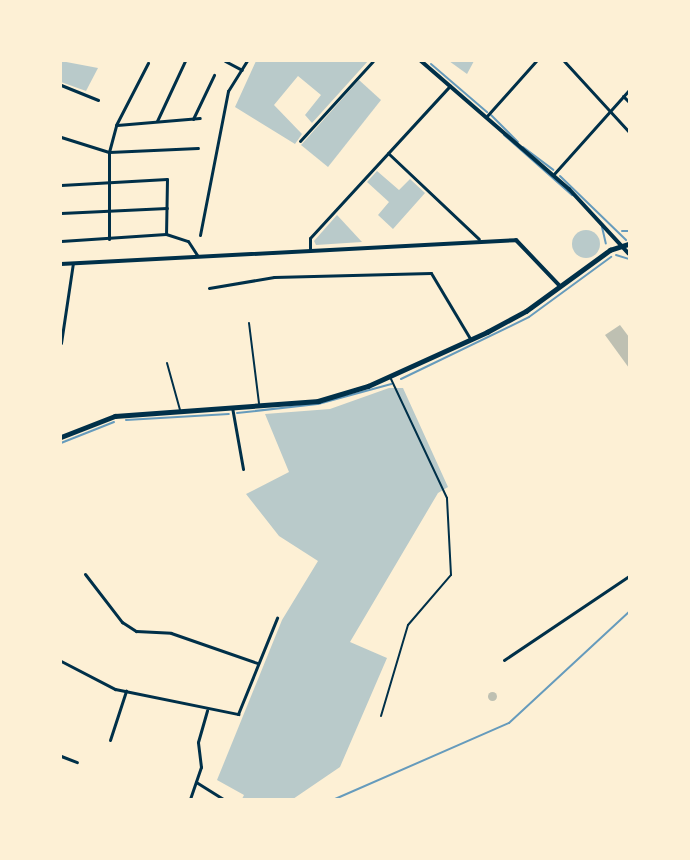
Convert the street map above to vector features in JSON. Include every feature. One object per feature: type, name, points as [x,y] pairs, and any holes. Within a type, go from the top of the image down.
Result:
[{"type":"main road","points":[[61,437],[115,416],[318,401],[390,377],[472,340],[560,286],[618,246],[629,244]]},
{"type":"street","points":[[156,122],[185,61]]},
{"type":"street","points":[[225,61],[242,70]]},
{"type":"street","points":[[200,236],[228,91],[247,61]]},
{"type":"street","points":[[300,142],[373,61]]},
{"type":"street","points":[[421,61],[426,63],[450,86],[488,114],[590,208],[618,246],[629,254]]},
{"type":"street","points":[[488,114],[536,61]]},
{"type":"street","points":[[564,61],[611,108],[629,132]]},
{"type":"street","points":[[108,239],[110,152],[116,125],[148,63]]},
{"type":"street","points":[[193,118],[214,76]]},
{"type":"street","points":[[61,85],[98,100]]},
{"type":"street","points":[[310,249],[310,238],[450,86]]},
{"type":"street","points":[[553,175],[629,90]]},
{"type":"street","points":[[623,96],[629,102]]},
{"type":"street","points":[[116,125],[200,118]]},
{"type":"street","points":[[61,137],[110,152],[198,148]]},
{"type":"street","points":[[388,153],[479,239]]},
{"type":"street","points":[[61,185],[166,179],[166,234]]},
{"type":"street","points":[[61,213],[167,208]]},
{"type":"street","points":[[61,241],[166,234],[188,241],[197,255]]},
{"type":"street","points":[[61,264],[479,239],[516,240],[560,286]]},
{"type":"street","points":[[61,343],[73,263]]},
{"type":"street","points":[[208,288],[274,277],[431,273],[472,340]]},
{"type":"street","points":[[232,407],[243,469]]},
{"type":"street","points":[[85,574],[122,622],[136,631],[171,633],[257,663]]},
{"type":"street","points":[[504,660],[629,576]]},
{"type":"street","points":[[61,661],[126,691],[207,710],[241,712],[257,663],[277,618]]},
{"type":"street","points":[[110,740],[126,691]]},
{"type":"street","points":[[190,799],[202,757],[198,742],[207,710]]},
{"type":"street","points":[[61,756],[77,762]]},
{"type":"street","points":[[196,782],[223,799]]},
{"type":"lane","points":[[249,323],[260,406]]},
{"type":"lane","points":[[167,363],[180,410]]},
{"type":"lane","points":[[381,716],[408,625],[451,575],[447,498],[390,377]]},
{"type":"shaded area","points":[[61,61],[98,68],[86,91],[61,82]]},
{"type":"shaded area","points":[[256,61],[368,61],[312,123],[305,115],[321,95],[298,76],[274,105],[302,134],[295,144],[235,107]]},
{"type":"shaded area","points":[[449,61],[474,61],[467,74]]},
{"type":"shaded area","points":[[359,80],[381,100],[328,167],[301,145]]},
{"type":"shaded area","points":[[377,171],[399,190],[410,179],[425,193],[393,229],[378,215],[389,202],[367,182]]},
{"type":"shaded area","points":[[337,215],[362,242],[316,245],[314,241]]},
{"type":"shaded area","points":[[586,230],[596,234],[600,244],[596,254],[586,258],[576,254],[572,244],[576,234]]},
{"type":"shaded area","points":[[389,388],[403,388],[448,487],[438,493],[350,642],[387,658],[340,767],[293,799],[242,799],[244,795],[217,780],[282,620],[318,561],[279,536],[246,494],[289,472],[265,414],[330,409]]},
{"type":"building","points":[[620,325],[629,337],[629,368],[605,335]]},
{"type":"building","points":[[492,691],[497,696],[492,701],[487,696]]},
{"type":"waterway","points":[[431,64],[487,112]]},
{"type":"waterway","points":[[491,115],[518,142]]},
{"type":"waterway","points":[[504,135],[572,195]]},
{"type":"waterway","points":[[523,147],[553,170]]},
{"type":"waterway","points":[[560,176],[626,240]]},
{"type":"waterway","points":[[602,227],[606,244]]},
{"type":"waterway","points":[[622,231],[629,231]]},
{"type":"waterway","points":[[616,255],[629,259]]},
{"type":"waterway","points":[[401,379],[529,317],[611,257]]},
{"type":"waterway","points":[[237,413],[318,404],[391,384]]},
{"type":"waterway","points":[[126,420],[229,414]]},
{"type":"waterway","points":[[61,443],[114,422]]},
{"type":"waterway","points":[[335,799],[509,723],[629,612]]}]
